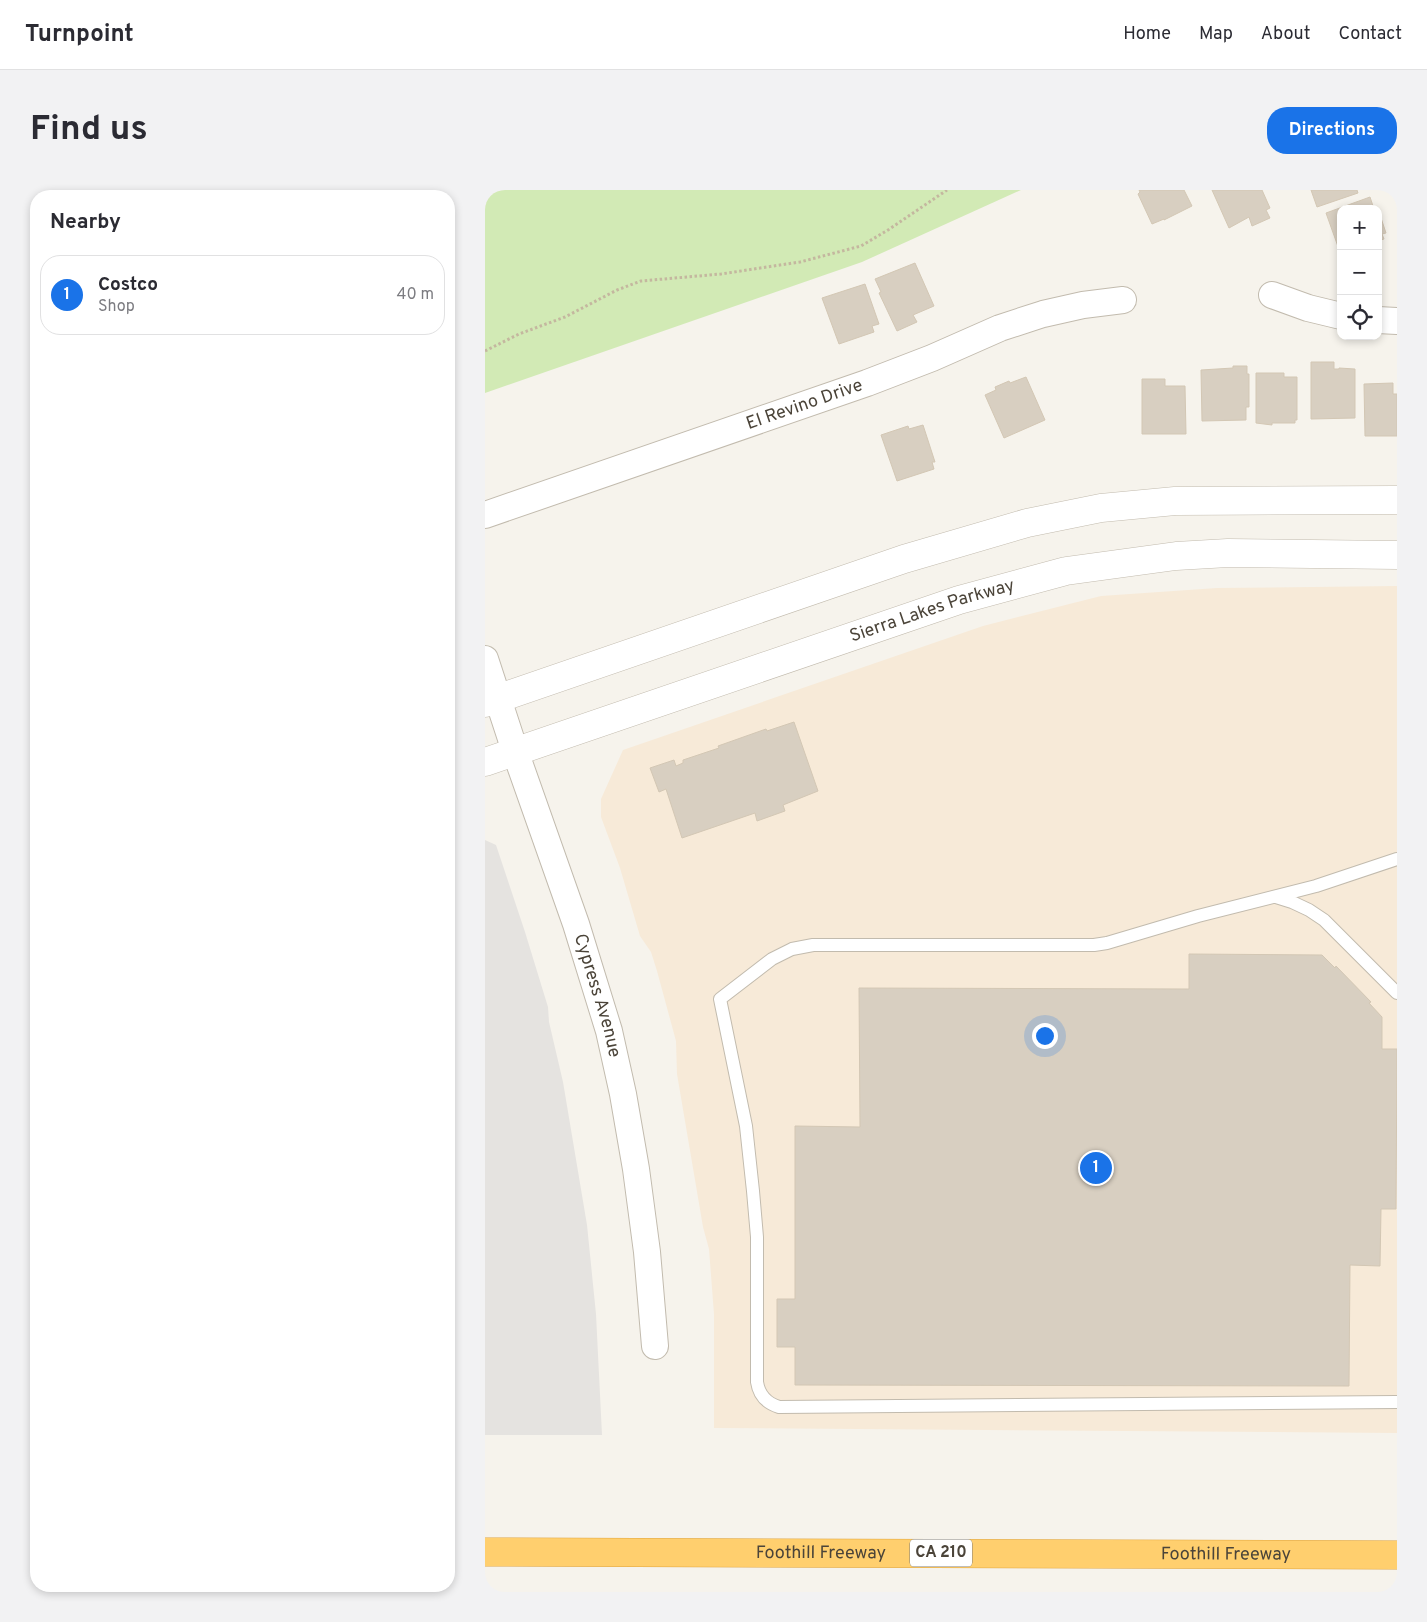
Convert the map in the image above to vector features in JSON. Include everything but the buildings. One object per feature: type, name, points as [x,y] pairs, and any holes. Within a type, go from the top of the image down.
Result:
[{"type":"highway","name":"Foothill Freeway","points":[[485,1552],[1397,1555]]},
{"type":"street","points":[[1272,296],[1337,315]]},
{"type":"street","name":"El Revino Drive","points":[[485,515],[867,383],[932,358],[1000,328],[1043,314],[1083,305],[1123,300]]},
{"type":"street","points":[[1382,320],[1397,321]]},
{"type":"street","points":[[492,701],[904,559],[1027,522],[1101,508],[1175,502],[1397,500]]},
{"type":"street","name":"Sierra Lakes Parkway","points":[[485,762],[959,600],[1066,571],[1176,556],[1228,553],[1397,555]]},
{"type":"street","name":"Cypress Avenue","points":[[485,659],[492,701],[515,751],[576,924],[610,1039],[630,1133],[642,1209],[655,1346]]},
{"type":"lane","points":[[1397,859],[1316,886],[1094,945],[813,945],[792,949],[772,959],[720,999],[747,1126],[757,1237],[757,1382],[759,1392],[764,1399],[772,1404],[779,1406],[1397,1402]]},
{"type":"lane","points":[[1274,896],[1309,910],[1324,920],[1397,994]]},
{"type":"path","points":[[485,351],[519,334],[565,317],[617,290],[641,282],[721,274],[800,262],[861,246],[947,190]]},
{"type":"shaded area","points":[[1397,586],[1397,1433],[714,1428],[714,1314],[709,1249],[703,1227],[677,1074],[676,1041],[651,952],[640,936],[620,868],[601,817],[601,799],[623,750],[983,626],[1101,596],[1217,588]]},
{"type":"shaded area","points":[[485,840],[496,845],[525,932],[548,1007],[549,1022],[563,1082],[587,1225],[596,1314],[602,1435],[485,1435]]},
{"type":"green space","points":[[485,190],[1021,190],[862,262],[485,393]]},
{"type":"place","name":"Costco","points":[[1096,1168]]}]
